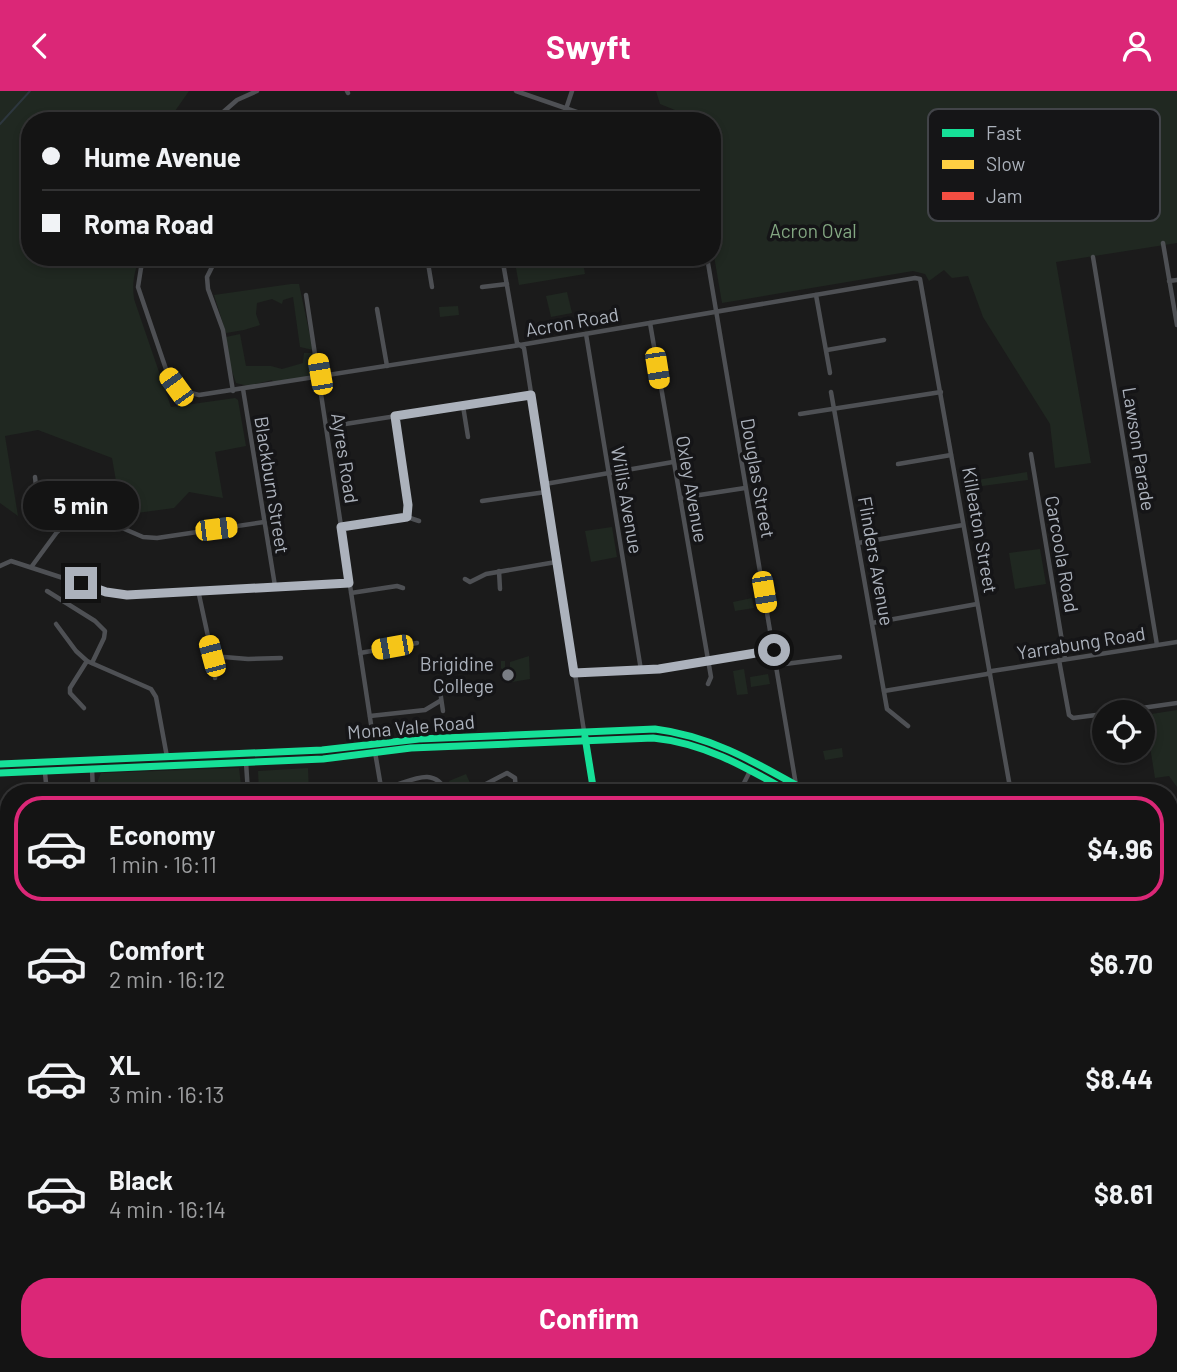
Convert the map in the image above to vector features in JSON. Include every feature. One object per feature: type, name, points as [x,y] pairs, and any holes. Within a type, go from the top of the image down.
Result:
[{"type":"main road","name":"Mona Vale Road","points":[[585,736],[655,729],[688,733],[717,743],[786,784]]},
{"type":"main road","name":"Mona Vale Road","points":[[167,761],[246,762],[349,757],[375,748],[419,739],[585,736],[668,739],[702,747],[782,784]]},
{"type":"main road","points":[[585,736],[593,784]]},
{"type":"main road","name":"Mona Vale Road","points":[[0,764],[167,761],[375,748]]},
{"type":"main road","name":"Mona Vale Road","points":[[0,773],[45,771],[92,764]]},
{"type":"street","points":[[223,112],[237,100],[257,91]]},
{"type":"street","points":[[516,91],[575,112]]},
{"type":"street","points":[[566,109],[572,91]]},
{"type":"street","points":[[1163,243],[1177,325]]},
{"type":"street","name":"Lawson Parade","points":[[1093,257],[1157,645]]},
{"type":"street","name":"Acron Road","points":[[142,266],[138,287],[168,375],[176,387],[190,394],[233,391],[915,278]]},
{"type":"street","points":[[213,266],[207,277],[208,289],[223,330],[233,391]]},
{"type":"street","points":[[428,266],[432,287]]},
{"type":"street","points":[[504,266],[517,343],[524,348],[585,736]]},
{"type":"street","name":"Douglas Street","points":[[708,266],[777,665],[793,784]]},
{"type":"street","name":"Killeaton Street","points":[[915,278],[920,279],[922,284],[1009,784]]},
{"type":"street","points":[[1169,281],[1177,280]]},
{"type":"street","points":[[482,288],[507,284]]},
{"type":"street","name":"Ayres Road","points":[[306,295],[381,784]]},
{"type":"street","points":[[816,295],[830,373]]},
{"type":"street","points":[[377,309],[387,366]]},
{"type":"street","name":"Oxley Avenue","points":[[650,323],[708,661],[708,684]]},
{"type":"street","name":"Willis Avenue","points":[[586,334],[641,670]]},
{"type":"street","points":[[827,350],[884,340]]},
{"type":"street","name":"Blackburn Street","points":[[243,389],[275,586]]},
{"type":"street","points":[[800,414],[941,391]]},
{"type":"street","name":"Flinders Avenue","points":[[831,392],[887,709],[908,726]]},
{"type":"street","points":[[326,427],[531,395]]},
{"type":"street","points":[[463,405],[468,437]]},
{"type":"street","points":[[395,416],[408,505],[407,517]]},
{"type":"street","name":"Carcoola Road","points":[[1031,454],[1069,715],[1073,718],[1092,716]]},
{"type":"street","points":[[898,464],[951,455]]},
{"type":"street","points":[[545,484],[673,462]]},
{"type":"street","points":[[35,477],[37,495],[64,525]]},
{"type":"street","points":[[680,498],[745,488]]},
{"type":"street","points":[[482,501],[546,492]]},
{"type":"street","points":[[341,527],[407,517],[419,521]]},
{"type":"street","points":[[32,566],[70,520],[106,521],[143,537],[157,538],[264,522]]},
{"type":"street","points":[[858,543],[963,525]]},
{"type":"street","points":[[0,566],[11,561],[106,592],[127,595],[349,583]]},
{"type":"street","points":[[465,579],[470,582],[486,574],[556,562]]},
{"type":"street","points":[[499,571],[500,589]]},
{"type":"street","points":[[351,593],[397,586],[403,588]]},
{"type":"street","points":[[198,590],[215,678]]},
{"type":"street","points":[[47,591],[95,621],[105,631],[104,638],[90,662],[70,688],[70,693],[84,708]]},
{"type":"street","points":[[872,623],[977,604]]},
{"type":"street","points":[[56,624],[76,651],[90,662],[151,689],[156,697],[167,761]]},
{"type":"street","name":"Yarrabung Road","points":[[884,691],[1177,642]]},
{"type":"street","points":[[360,653],[417,643]]},
{"type":"street","points":[[574,673],[641,670],[774,650]]},
{"type":"street","points":[[212,656],[281,658]]},
{"type":"street","points":[[777,665],[840,657]]},
{"type":"street","points":[[439,684],[443,711]]},
{"type":"street","points":[[370,716],[425,710],[440,701]]},
{"type":"street","points":[[1155,706],[1177,703]]},
{"type":"street","points":[[246,762],[247,784]]},
{"type":"street","points":[[92,764],[93,784]]},
{"type":"street","points":[[45,771],[46,784]]},
{"type":"street","points":[[743,784],[750,771]]},
{"type":"street","points":[[482,784],[507,773],[514,778],[515,784]]},
{"type":"street","points":[[404,784],[415,777],[436,778],[443,784]]},
{"type":"green space","points":[[0,91],[189,91],[174,112],[21,112],[21,266],[137,266],[134,299],[171,407],[235,398],[238,400],[246,446],[215,452],[223,498],[189,492],[174,508],[122,515],[112,458],[38,430],[5,436],[18,516],[0,503]]},
{"type":"green space","name":"Acron Oval","points":[[656,91],[1177,91],[1177,243],[1056,262],[1091,463],[1055,468],[1050,424],[983,317],[968,276],[952,278],[944,270],[929,281],[925,274],[913,271],[722,303],[716,266],[721,266],[721,112],[680,112],[660,104]]},
{"type":"green space","points":[[516,266],[584,266],[585,274],[519,285]]},
{"type":"green space","points":[[299,284],[313,350],[300,347],[293,297],[283,300],[282,304],[272,299],[257,303],[256,314],[260,325],[226,333],[214,295]]},
{"type":"green space","points":[[567,292],[572,313],[551,317],[546,296]]},
{"type":"green space","points":[[458,306],[459,315],[440,317],[439,307]]},
{"type":"green space","points":[[240,334],[246,366],[282,369],[303,363],[304,353],[313,353],[313,377],[272,380],[248,386],[236,383],[226,337]]},
{"type":"green space","points":[[1027,472],[1028,480],[965,490],[964,482]]},
{"type":"green space","points":[[612,527],[617,557],[591,562],[585,531]]},
{"type":"green space","points":[[1040,549],[1046,584],[1015,589],[1009,553]]},
{"type":"green space","points":[[752,598],[754,608],[735,611],[733,602]]},
{"type":"green space","points":[[529,656],[530,679],[512,682],[501,668],[501,661],[505,661],[505,668],[510,668],[510,662]]},
{"type":"green space","points":[[744,669],[748,694],[737,695],[733,671]]},
{"type":"green space","points":[[768,674],[770,684],[751,687],[750,677]]},
{"type":"green space","points":[[1177,710],[1177,784],[1169,776],[1155,778],[1153,763],[1155,763],[1155,713]]},
{"type":"green space","points":[[842,748],[843,757],[825,760],[823,751]]},
{"type":"green space","points":[[239,768],[241,784],[98,784],[101,773]]},
{"type":"green space","points":[[308,768],[309,784],[259,784],[258,771]]},
{"type":"green space","points":[[466,774],[470,783],[450,784],[449,781]]},
{"type":"waterway","points":[[0,124],[30,91]]},
{"type":"traffic: fast","points":[[0,764],[322,750],[419,739],[655,729],[716,745],[794,784]]},
{"type":"traffic: fast","points":[[585,737],[593,784]]},
{"type":"traffic: fast","points":[[0,773],[323,759],[411,748],[653,738],[708,751],[775,784]]},
{"type":"place","name":"Brigidine College","points":[[508,675]]},
{"type":"route","points":[[81,583],[106,592],[127,595],[349,583],[341,527],[407,517],[408,505],[395,416],[531,395],[574,673],[659,669],[774,650]]}]
